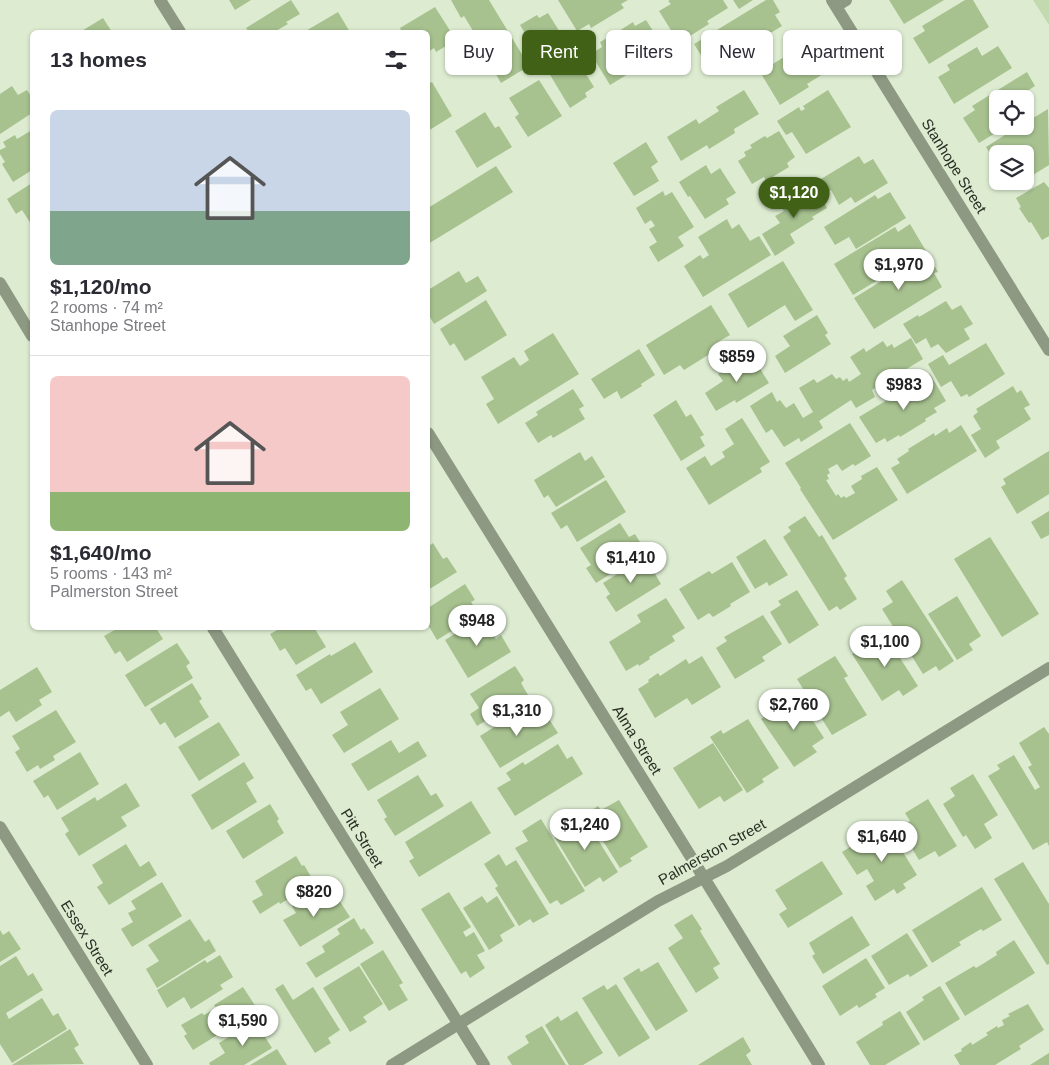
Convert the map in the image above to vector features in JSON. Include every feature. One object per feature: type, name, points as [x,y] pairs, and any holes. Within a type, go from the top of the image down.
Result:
[{"type":"street","points":[[160,0],[179,30]]},
{"type":"street","name":"Stanhope Street","points":[[838,2],[1049,350]]},
{"type":"street","points":[[0,283],[30,333]]},
{"type":"street","name":"Alma Street","points":[[430,436],[818,1065]]},
{"type":"street","name":"Pitt Street","points":[[214,630],[484,1065]]},
{"type":"street","name":"Palmerston Street","points":[[392,1065],[658,901],[733,862],[1049,668]]},
{"type":"street","name":"Essex Street","points":[[0,828],[147,1065]]},
{"type":"green space","points":[[1033,0],[1049,0],[1049,25]]},
{"type":"building","points":[[229,0],[251,0],[235,10]]},
{"type":"building","points":[[291,0],[300,14],[286,22],[288,24],[278,30],[248,30],[246,28]]},
{"type":"building","points":[[451,0],[489,0],[507,30],[473,30],[464,16],[461,18]]},
{"type":"building","points":[[558,0],[628,0],[621,4],[624,8],[591,28],[589,24],[576,30]]},
{"type":"building","points":[[723,0],[728,8],[707,21],[709,24],[691,35],[691,30],[671,30],[659,11],[671,4],[668,1]]},
{"type":"building","points":[[733,0],[753,0],[739,9]]},
{"type":"building","points":[[766,0],[773,0],[780,12],[775,15],[782,26],[773,32],[717,30]]},
{"type":"building","points":[[889,0],[944,0],[904,24]]},
{"type":"building","points":[[965,0],[973,0],[989,27],[929,64],[913,38],[925,31],[922,26]]},
{"type":"building","points":[[435,7],[450,30],[445,30],[445,47],[436,52],[434,48],[430,51],[430,30],[401,30],[400,28]]},
{"type":"building","points":[[338,12],[349,30],[307,30]]},
{"type":"building","points":[[548,13],[559,30],[523,30],[520,25],[537,15],[539,18]]},
{"type":"building","points":[[103,18],[111,30],[83,30]]},
{"type":"building","points":[[646,20],[652,30],[621,30],[633,22],[635,26]]},
{"type":"building","points":[[512,38],[522,54],[522,70],[501,83],[496,75],[512,75]]},
{"type":"building","points":[[606,39],[606,75],[626,75],[610,85],[596,62],[596,51],[602,47],[600,42]]},
{"type":"building","points":[[701,40],[701,55],[694,44]]},
{"type":"building","points":[[998,46],[1012,68],[954,104],[938,77],[950,70],[947,65],[977,47],[982,56]]},
{"type":"building","points":[[783,58],[783,75],[821,75],[807,84],[809,87],[780,105],[762,75],[773,75],[773,64]]},
{"type":"building","points":[[1027,72],[1035,86],[1029,90],[998,90]]},
{"type":"building","points":[[550,75],[587,75],[594,87],[585,93],[587,97],[570,108]]},
{"type":"building","points":[[539,80],[562,116],[528,137],[515,117],[519,114],[509,98]]},
{"type":"building","points":[[432,82],[452,116],[430,130],[430,83]]},
{"type":"building","points":[[12,86],[18,95],[27,90],[30,95],[30,114],[0,134],[0,94]]},
{"type":"building","points":[[744,90],[759,114],[734,129],[735,133],[709,149],[707,145],[681,161],[667,137],[696,119],[699,124],[719,111],[716,107]]},
{"type":"building","points":[[828,90],[851,127],[806,154],[792,132],[786,135],[777,121],[799,107],[801,111],[805,109],[803,106]]},
{"type":"building","points":[[989,95],[989,135],[992,135],[979,143],[963,118],[975,110],[972,106]]},
{"type":"building","points":[[1048,109],[1049,165],[1034,174],[1034,145],[989,145],[1005,135],[1034,135],[1034,118]]},
{"type":"building","points":[[485,112],[495,128],[499,126],[512,147],[477,168],[455,131]]},
{"type":"building","points":[[30,131],[30,171],[13,182],[2,164],[5,162],[0,154],[0,150],[6,147],[3,142],[15,135],[17,139]]},
{"type":"building","points":[[779,131],[795,157],[787,163],[789,167],[766,181],[764,177],[752,184],[738,161],[746,156],[744,152],[752,148],[750,145],[765,136],[767,138]]},
{"type":"building","points":[[646,142],[658,162],[651,167],[659,181],[634,196],[613,163]]},
{"type":"building","points":[[859,156],[864,164],[873,159],[888,183],[855,203],[851,197],[839,205],[831,190],[823,195],[816,182]]},
{"type":"building","points":[[706,165],[711,174],[720,168],[736,193],[726,199],[729,204],[705,219],[679,182]]},
{"type":"building","points":[[496,166],[513,192],[430,243],[430,207]]},
{"type":"building","points":[[1044,182],[1049,188],[1049,236],[1042,240],[1031,222],[1029,223],[1019,208],[1021,207],[1016,198],[1030,190],[1034,190],[1034,188]]},
{"type":"building","points":[[30,184],[30,222],[22,210],[16,214],[7,199]]},
{"type":"building","points":[[815,187],[827,208],[812,217],[814,219],[790,234],[795,243],[775,256],[762,234],[780,223],[775,216],[784,211],[779,203],[798,191],[801,195]]},
{"type":"building","points":[[663,191],[665,196],[672,192],[694,227],[678,237],[684,246],[658,262],[649,247],[657,242],[649,229],[655,226],[651,220],[645,224],[636,208]]},
{"type":"building","points":[[890,192],[906,218],[856,249],[849,237],[835,245],[824,227],[875,195],[878,199]]},
{"type":"building","points":[[727,219],[732,229],[739,224],[750,241],[759,236],[771,255],[703,297],[684,266],[700,255],[703,259],[709,255],[698,237]]},
{"type":"building","points":[[910,224],[926,251],[853,295],[834,264],[895,227],[898,232]]},
{"type":"building","points":[[927,253],[938,272],[934,273],[942,287],[874,329],[854,298]]},
{"type":"building","points":[[783,261],[813,310],[795,321],[785,305],[748,328],[728,294]]},
{"type":"building","points":[[459,271],[466,283],[478,276],[487,291],[434,324],[430,317],[430,289]]},
{"type":"building","points":[[486,300],[507,335],[465,361],[454,343],[450,346],[440,329]]},
{"type":"building","points":[[946,301],[952,310],[961,305],[973,324],[964,329],[970,339],[946,353],[938,344],[931,348],[926,338],[916,344],[903,324]]},
{"type":"building","points":[[711,305],[730,335],[718,342],[721,347],[684,370],[680,365],[664,375],[646,345]]},
{"type":"building","points":[[817,315],[828,333],[825,335],[831,344],[785,373],[775,356],[790,346],[783,336]]},
{"type":"building","points":[[553,333],[579,374],[498,424],[486,404],[494,399],[481,377],[514,357],[520,366],[529,360],[524,351]]},
{"type":"building","points":[[911,338],[923,359],[872,390],[875,397],[856,408],[851,400],[819,421],[823,428],[801,442],[799,438],[784,447],[772,429],[766,433],[750,406],[772,392],[777,402],[780,400],[786,408],[794,403],[803,418],[813,412],[799,388],[814,379],[817,383],[832,374],[836,379],[840,377],[843,381],[847,378],[849,382],[861,374],[850,357],[864,348],[866,352],[883,341],[887,347],[892,344],[894,348]]},
{"type":"building","points":[[986,343],[1005,374],[969,397],[967,394],[961,397],[951,381],[941,387],[928,364],[943,355],[949,365]]},
{"type":"building","points":[[639,349],[655,375],[621,399],[617,391],[604,399],[591,379]]},
{"type":"building","points":[[752,356],[769,383],[736,403],[735,400],[716,411],[705,393],[723,381],[718,374],[742,359],[743,361]]},
{"type":"building","points":[[930,374],[946,401],[934,408],[937,412],[925,419],[926,421],[900,437],[899,435],[887,442],[885,438],[876,443],[859,417]]},
{"type":"building","points":[[1013,386],[1017,393],[1021,390],[1030,405],[1024,408],[1031,419],[996,441],[1000,448],[985,458],[971,435],[981,429],[973,416],[978,412],[976,409]]},
{"type":"building","points":[[573,389],[584,406],[579,409],[585,419],[553,438],[551,435],[538,443],[525,423],[538,415],[536,412]]},
{"type":"building","points":[[676,400],[686,417],[691,414],[704,435],[700,437],[705,446],[681,461],[653,415]]},
{"type":"building","points":[[742,418],[770,462],[760,468],[762,472],[709,505],[686,468],[705,456],[711,466],[725,457],[722,452],[734,444],[725,429]]},
{"type":"building","points":[[850,423],[871,456],[855,466],[853,464],[842,471],[837,464],[828,469],[830,473],[827,475],[829,479],[826,480],[836,496],[838,494],[841,498],[844,496],[846,498],[855,493],[851,486],[862,479],[861,476],[877,467],[898,500],[833,540],[785,463]]},
{"type":"building","points":[[961,425],[977,451],[907,494],[891,468],[900,463],[897,459],[909,451],[908,449],[934,433],[935,436],[947,428],[949,433]]},
{"type":"building","points":[[1049,451],[1049,494],[1017,514],[1001,487],[1006,484],[1003,479]]},
{"type":"building","points":[[580,452],[585,461],[592,456],[605,477],[556,507],[548,495],[544,498],[534,480]]},
{"type":"building","points":[[606,480],[626,512],[577,542],[567,525],[561,529],[551,513]]},
{"type":"building","points":[[1049,511],[1049,535],[1041,539],[1031,522]]},
{"type":"building","points":[[805,516],[819,537],[822,535],[847,576],[844,578],[857,599],[840,610],[837,606],[829,611],[783,537],[791,531],[788,527]]},
{"type":"building","points":[[620,523],[629,537],[635,534],[646,552],[596,583],[586,568],[591,565],[580,548]]},
{"type":"building","points":[[990,537],[1039,614],[1002,637],[954,559]]},
{"type":"building","points":[[765,539],[788,575],[769,586],[767,582],[755,589],[736,557]]},
{"type":"building","points":[[433,543],[443,559],[447,557],[457,572],[430,589],[430,545]]},
{"type":"building","points":[[645,557],[661,584],[616,612],[606,597],[610,594],[603,583]]},
{"type":"building","points":[[732,562],[750,592],[713,617],[709,613],[698,620],[679,589],[709,571],[712,574]]},
{"type":"building","points":[[902,580],[954,661],[939,671],[936,666],[923,674],[882,609],[893,602],[886,591]]},
{"type":"building","points":[[465,584],[475,600],[471,602],[479,614],[437,640],[430,628],[430,607]]},
{"type":"building","points":[[797,590],[819,625],[789,644],[770,612],[781,605],[778,601]]},
{"type":"building","points":[[957,596],[981,636],[969,644],[973,650],[957,660],[928,614]]},
{"type":"building","points":[[666,598],[685,628],[672,636],[675,641],[649,657],[650,659],[639,666],[638,664],[626,671],[609,642],[641,622],[637,615]]},
{"type":"building","points":[[763,615],[782,644],[762,657],[765,661],[735,679],[716,648],[727,641],[724,637]]},
{"type":"building","points":[[482,617],[496,639],[501,635],[511,652],[468,678],[445,640]]},
{"type":"building","points":[[114,630],[157,630],[163,639],[127,662],[120,651],[115,654],[104,636]]},
{"type":"building","points":[[277,630],[316,630],[326,647],[296,665],[285,648],[280,651],[270,634]]},
{"type":"building","points":[[884,633],[918,686],[903,696],[899,690],[882,701],[852,654]]},
{"type":"building","points":[[355,642],[373,672],[321,704],[311,688],[306,691],[296,675],[330,654],[331,656]]},
{"type":"building","points":[[177,643],[190,663],[186,666],[193,678],[145,707],[125,675]]},
{"type":"building","points":[[702,656],[721,687],[692,705],[687,698],[655,718],[638,689],[658,673],[660,676],[686,659],[689,664]]},
{"type":"building","points":[[835,656],[848,676],[844,678],[867,715],[832,735],[797,679]]},
{"type":"building","points":[[515,666],[524,680],[521,683],[528,695],[477,726],[470,714],[479,708],[470,694]]},
{"type":"building","points":[[37,667],[52,692],[39,700],[42,705],[16,722],[9,711],[0,717],[0,690]]},
{"type":"building","points":[[192,683],[202,699],[199,701],[209,717],[175,738],[165,722],[160,725],[150,709]]},
{"type":"building","points":[[380,688],[399,719],[344,753],[332,735],[348,725],[340,712]]},
{"type":"building","points":[[797,696],[824,738],[812,746],[817,752],[794,767],[761,719]]},
{"type":"building","points":[[56,710],[76,742],[53,756],[55,760],[40,769],[38,765],[27,772],[15,752],[20,749],[12,736]]},
{"type":"building","points":[[518,712],[522,719],[530,715],[535,723],[547,716],[558,733],[500,768],[480,736]]},
{"type":"building","points":[[748,719],[779,768],[762,779],[764,782],[747,793],[710,737],[721,730],[723,734]]},
{"type":"building","points":[[219,722],[240,755],[199,781],[178,747]]},
{"type":"building","points":[[1044,727],[1049,734],[1049,846],[1047,842],[1033,850],[988,776],[1000,769],[997,765],[1014,755],[1035,790],[1040,787],[1028,767],[1032,765],[1019,743]]},
{"type":"building","points":[[391,740],[399,753],[418,741],[427,756],[368,791],[351,764]]},
{"type":"building","points":[[713,743],[743,790],[724,802],[720,796],[699,809],[673,768]]},
{"type":"building","points":[[558,744],[567,759],[572,756],[583,774],[515,816],[497,788],[511,780],[506,773],[523,762],[525,765]]},
{"type":"building","points":[[80,752],[99,784],[57,810],[48,795],[44,798],[33,781]]},
{"type":"building","points":[[244,762],[254,778],[246,783],[257,802],[212,830],[191,795]]},
{"type":"building","points":[[973,774],[998,815],[984,824],[992,838],[975,849],[966,835],[963,837],[943,804],[955,796],[950,788]]},
{"type":"building","points":[[418,775],[431,796],[436,793],[444,806],[395,836],[384,819],[387,817],[377,800]]},
{"type":"building","points":[[126,783],[140,806],[121,817],[127,826],[79,856],[65,834],[69,831],[61,818],[95,797],[97,801]]},
{"type":"building","points":[[928,799],[957,846],[939,857],[935,851],[919,860],[899,827],[910,821],[905,813]]},
{"type":"building","points":[[619,800],[648,847],[630,858],[632,861],[620,868],[586,814],[598,806],[601,810]]},
{"type":"building","points":[[471,801],[491,833],[419,877],[409,861],[414,858],[405,842]]},
{"type":"building","points":[[270,804],[279,819],[277,821],[284,833],[243,859],[226,831]]},
{"type":"building","points":[[580,811],[618,872],[603,882],[600,877],[585,887],[554,836],[569,826],[565,820]]},
{"type":"building","points":[[541,819],[585,891],[561,905],[557,900],[550,904],[515,848],[528,841],[522,831]]},
{"type":"building","points":[[885,823],[917,875],[903,884],[906,888],[897,894],[894,889],[875,901],[866,886],[874,881],[867,869],[857,875],[842,852],[855,844],[859,849],[873,841],[868,833]]},
{"type":"building","points":[[126,844],[140,867],[149,861],[157,875],[109,905],[97,887],[103,883],[92,865]]},
{"type":"building","points":[[499,854],[506,866],[516,860],[549,914],[533,923],[530,919],[519,926],[495,888],[498,886],[484,864]]},
{"type":"building","points":[[296,856],[315,883],[260,914],[252,901],[263,895],[255,881]]},
{"type":"building","points":[[822,861],[843,894],[788,928],[779,914],[787,909],[775,890]]},
{"type":"building","points":[[1023,862],[1049,904],[1049,964],[1047,965],[994,879]]},
{"type":"building","points":[[162,882],[182,916],[132,947],[121,929],[133,922],[128,913],[136,909],[131,901]]},
{"type":"building","points":[[982,887],[1002,920],[983,931],[981,929],[959,942],[961,945],[932,963],[912,930]]},
{"type":"building","points":[[318,890],[328,906],[339,900],[350,917],[300,947],[283,920],[296,913],[292,906]]},
{"type":"building","points":[[449,892],[471,927],[463,932],[466,937],[474,932],[485,951],[477,955],[485,968],[470,978],[466,971],[461,974],[421,909]]},
{"type":"building","points":[[482,896],[487,903],[497,896],[515,926],[500,935],[503,941],[489,950],[463,908]]},
{"type":"building","points":[[692,914],[720,964],[713,968],[719,978],[696,993],[668,948],[683,938],[674,925]]},
{"type":"building","points":[[852,916],[870,945],[823,974],[812,956],[815,954],[809,943]]},
{"type":"building","points":[[354,918],[361,930],[364,928],[374,943],[316,978],[306,963],[325,952],[322,946],[340,934],[337,929]]},
{"type":"building","points":[[190,919],[205,942],[209,939],[216,951],[157,988],[146,969],[159,961],[148,945]]},
{"type":"building","points":[[0,930],[3,935],[9,931],[21,949],[0,962]]},
{"type":"building","points":[[907,933],[928,966],[910,977],[908,974],[889,985],[871,956]]},
{"type":"building","points":[[1014,940],[1035,973],[965,1016],[945,983],[974,966],[976,968],[981,965],[997,955],[996,952]]},
{"type":"building","points":[[383,950],[403,983],[399,985],[408,1000],[389,1011],[360,964]]},
{"type":"building","points":[[220,955],[233,977],[220,985],[223,989],[191,1009],[184,997],[167,1008],[157,990],[205,960],[207,963]]},
{"type":"building","points":[[16,956],[28,976],[33,973],[43,990],[6,1013],[9,1019],[42,998],[53,1016],[58,1013],[67,1029],[12,1063],[0,1044],[0,966]]},
{"type":"building","points":[[866,958],[885,988],[875,994],[877,997],[859,1008],[857,1005],[840,1016],[822,986]]},
{"type":"building","points":[[658,962],[688,1011],[656,1031],[623,978],[639,968],[641,972]]},
{"type":"building","points":[[359,966],[383,1004],[363,1017],[367,1022],[350,1032],[323,988]]},
{"type":"building","points":[[283,984],[293,1000],[313,987],[340,1030],[328,1038],[331,1043],[315,1053],[275,989]]},
{"type":"building","points":[[616,984],[650,1038],[619,1057],[582,998],[604,985],[607,990]]},
{"type":"building","points":[[940,986],[960,1019],[924,1041],[906,1012],[924,1000],[922,997]]},
{"type":"building","points":[[243,987],[258,1010],[193,1050],[184,1036],[187,1034],[181,1025],[202,1013],[204,1015],[216,1008],[214,1005]]},
{"type":"building","points":[[1028,1004],[1044,1030],[1019,1046],[1021,1049],[995,1065],[960,1065],[954,1055],[962,1051],[961,1049],[971,1042],[972,1045],[988,1035],[986,1033],[997,1026],[998,1028],[1004,1025],[1002,1020],[1010,1016],[1008,1014]]},
{"type":"building","points":[[577,1011],[603,1053],[583,1065],[569,1065],[545,1025],[558,1016],[561,1021]]},
{"type":"building","points":[[900,1011],[920,1044],[885,1065],[870,1065],[856,1042],[883,1025],[882,1022]]},
{"type":"building","points":[[255,1021],[272,1048],[244,1065],[210,1065],[209,1063],[225,1053],[219,1043]]},
{"type":"building","points":[[542,1026],[566,1065],[512,1065],[507,1057],[529,1043],[525,1036]]},
{"type":"building","points":[[70,1029],[79,1045],[74,1048],[84,1064],[12,1065]]},
{"type":"building","points":[[743,1037],[751,1051],[746,1055],[752,1065],[698,1065]]},
{"type":"building","points":[[277,1049],[287,1065],[250,1065]]},
{"type":"building","points":[[1049,1053],[1049,1065],[1030,1065]]}]
